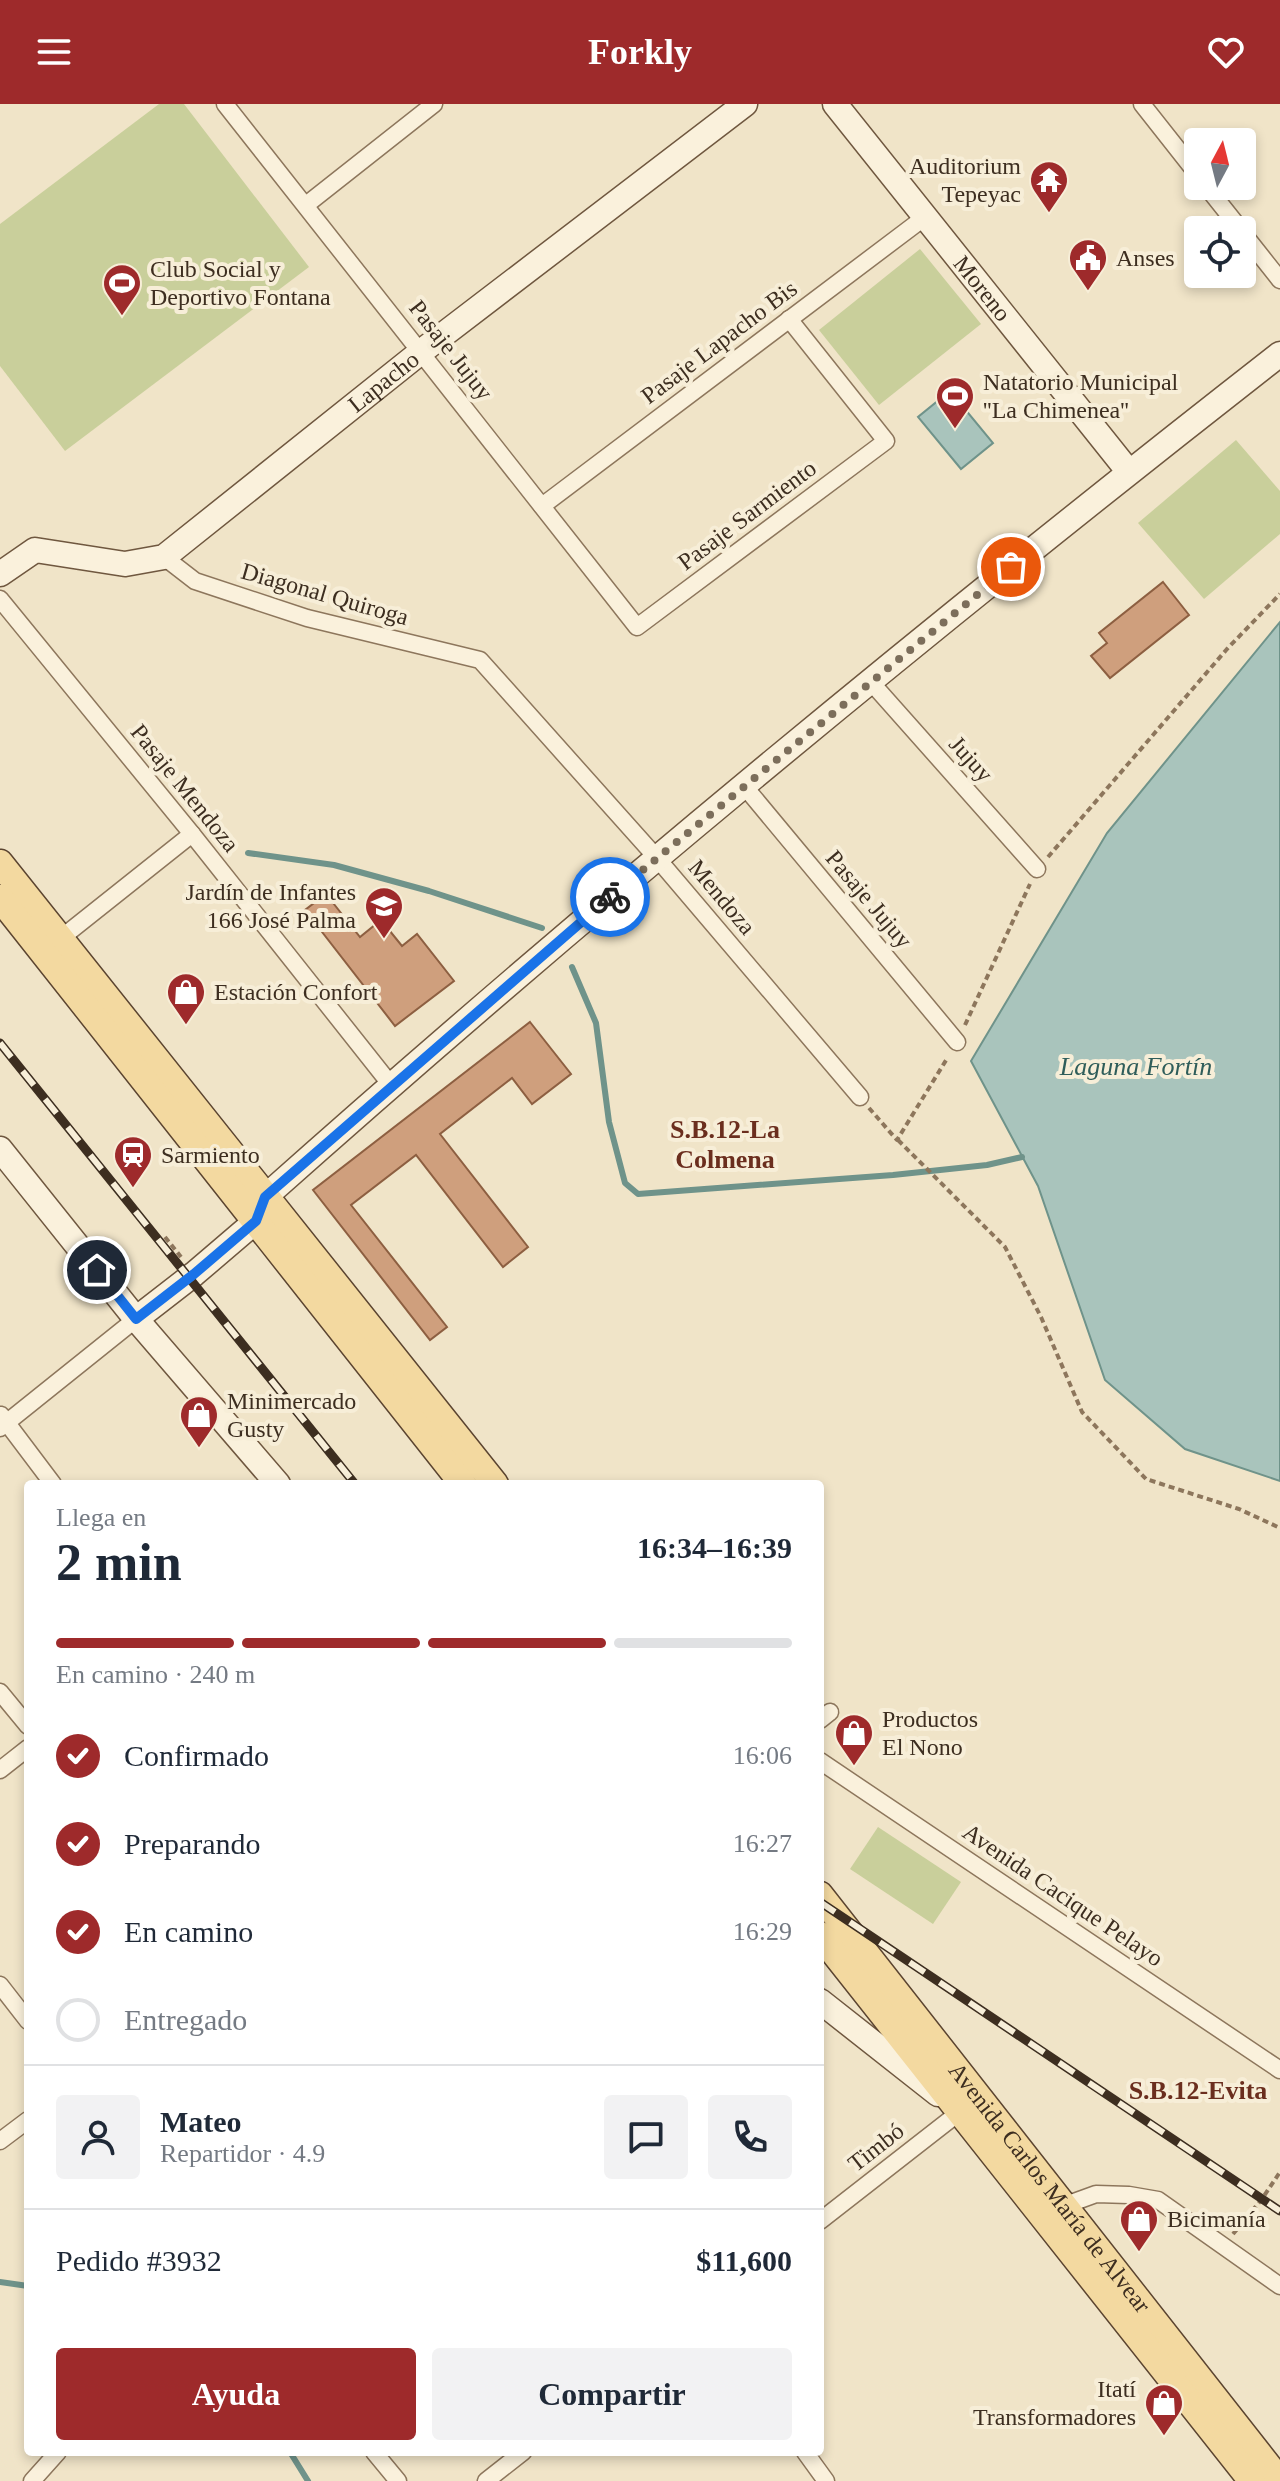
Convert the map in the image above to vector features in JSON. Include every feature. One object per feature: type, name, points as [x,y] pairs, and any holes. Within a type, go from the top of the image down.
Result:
[{"type":"main road","points":[[0,863],[60,939],[460,1480]]},
{"type":"main road","points":[[0,898],[492,1480]]},
{"type":"main road","name":"Avenida Carlos María de Alvear","points":[[824,1901],[970,2104],[1252,2481]]},
{"type":"main road","name":"Avenida Carlos María de Alvear","points":[[824,1940],[1063,2206],[1280,2481]]},
{"type":"street","name":"Pasaje Jujuy","points":[[225,104],[637,627]]},
{"type":"street","points":[[306,205],[434,104]]},
{"type":"street","name":"Lapacho","points":[[0,574],[35,550],[125,564],[164,557],[422,351],[745,104]]},
{"type":"street","name":"Moreno","points":[[835,104],[1129,472]]},
{"type":"street","points":[[1142,104],[1184,157]]},
{"type":"street","points":[[1217,200],[1229,216]]},
{"type":"street","name":"Pasaje Lapacho Bis","points":[[542,506],[925,217]]},
{"type":"street","points":[[1256,250],[1280,280]]},
{"type":"street","name":"Pasaje Sarmiento","points":[[637,627],[886,441],[789,319]]},
{"type":"street","points":[[50,1480],[2,1422],[194,1274],[391,1085],[656,857],[1129,472],[1280,354]]},
{"type":"street","name":"Diagonal Quiroga","points":[[164,557],[195,581],[307,618],[480,660]]},
{"type":"street","name":"Pasaje Mendoza","points":[[0,599],[391,1085]]},
{"type":"street","name":"Mendoza","points":[[480,660],[656,857],[860,1097]]},
{"type":"street","name":"Jujuy","points":[[870,681],[1037,869]]},
{"type":"street","name":"Pasaje Jujuy","points":[[745,787],[957,1042]]},
{"type":"street","points":[[60,939],[192,834]]},
{"type":"street","points":[[0,1149],[136,1319],[275,1480]]},
{"type":"street","points":[[0,1692],[24,1721]]},
{"type":"street","points":[[0,1770],[24,1751]]},
{"type":"street","name":"Avenida Cacique Pelayo","points":[[824,1764],[1280,2070]]},
{"type":"street","points":[[0,1985],[24,2016]]},
{"type":"street","points":[[824,2004],[970,2104]]},
{"type":"street","name":"Timbó","points":[[824,2218],[970,2104]]},
{"type":"street","points":[[0,2141],[24,2123]]},
{"type":"street","points":[[1063,2206],[1096,2194],[1158,2200],[1280,2286]]},
{"type":"street","points":[[32,2481],[54,2456]]},
{"type":"street","points":[[377,2456],[398,2481]]},
{"type":"street","points":[[486,2481],[518,2456]]},
{"type":"street","points":[[808,2456],[826,2481]]},
{"type":"path","points":[[897,1140],[957,1042],[1037,869],[1227,649],[1280,594]]},
{"type":"path","points":[[860,1097],[897,1140],[1005,1247],[1041,1317],[1082,1412],[1146,1479],[1239,1509],[1280,1528]]},
{"type":"path","points":[[1223,2246],[1280,2172]]},
{"type":"green space","name":"Club Social y Deportivo Fontana","points":[[159,104],[184,104],[309,267],[65,451],[0,366],[0,224]]},
{"type":"green space","points":[[920,249],[981,324],[879,405],[819,330]]},
{"type":"green space","points":[[1236,440],[1280,491],[1280,534],[1204,599],[1138,523]]},
{"type":"green space","points":[[878,1827],[961,1882],[933,1924],[850,1869]]},
{"type":"water","name":"Natatorio Municipal ''La Chimenea''","points":[[950,391],[993,443],[961,469],[918,417]]},
{"type":"water","name":"Laguna Fortín","points":[[1280,622],[1280,1481],[1185,1449],[1105,1380],[1038,1186],[971,1061],[1107,833]]},
{"type":"building","points":[[1163,582],[1189,615],[1110,678],[1091,656],[1107,643],[1099,633]]},
{"type":"building","points":[[326,894],[360,937],[381,920],[402,946],[417,934],[454,981],[395,1026],[305,910]]},
{"type":"building","points":[[530,1022],[571,1074],[532,1104],[512,1078],[440,1134],[528,1247],[503,1267],[416,1155],[351,1205],[447,1327],[430,1340],[313,1190]]},
{"type":"waterway","points":[[248,853],[334,865],[429,891],[542,928]]},
{"type":"waterway","points":[[572,967],[596,1023],[609,1122],[625,1183],[638,1194],[893,1175],[987,1165],[1022,1157]]},
{"type":"waterway","points":[[0,2282],[24,2285]]},
{"type":"waterway","points":[[292,2456],[308,2481]]},
{"type":"railway","points":[[0,1043],[352,1480]]},
{"type":"railway","points":[[824,1905],[1280,2211]]},
{"type":"way so far","points":[[610,897],[1011,567]]},
{"type":"place","name":"Auditorium Tepeyac","points":[[1049,214]]},
{"type":"place","name":"Anses","points":[[1088,292]]},
{"type":"place","name":"Club Social y Deportivo Fontana","points":[[122,317]]},
{"type":"place","name":"Natatorio Municipal ''La Chimenea''","points":[[955,430]]},
{"type":"place","name":"Jardín de Infantes 166 José Palma","points":[[384,940]]},
{"type":"place","name":"Estación Confort","points":[[186,1026]]},
{"type":"place","name":"Sarmiento","points":[[133,1189]]},
{"type":"place","name":"Minimercado Gusty","points":[[199,1449]]},
{"type":"place","name":"Productos El Nono","points":[[854,1767]]},
{"type":"place","name":"Bicimanía","points":[[1139,2253]]},
{"type":"place","name":"Itatí Transformadores","points":[[1164,2437]]},
{"type":"district","name":"S.B.12-La Colmena","points":[[725,1144]]},
{"type":"district","name":"S.B.12-Evita","points":[[1198,2090]]},
{"type":"route","points":[[97,1270],[136,1319],[256,1221],[265,1197],[610,897]]}]
